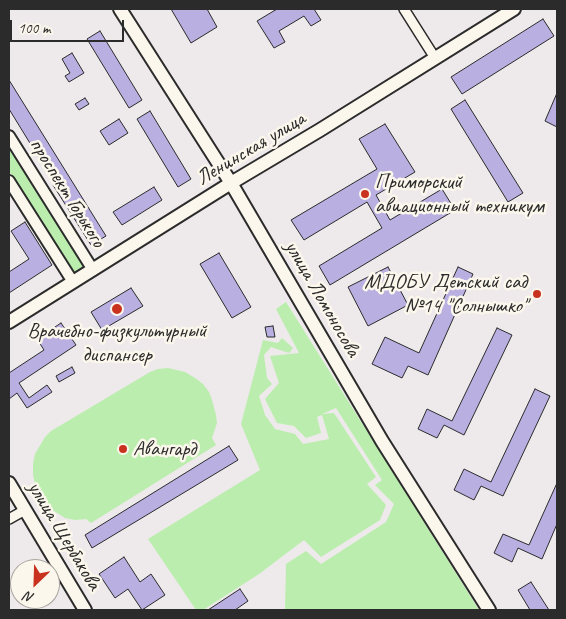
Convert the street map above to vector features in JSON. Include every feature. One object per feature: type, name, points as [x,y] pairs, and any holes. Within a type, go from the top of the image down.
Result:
[{"type":"main road","name":"улица Ломоносова","points":[[120,9],[231,183],[382,441],[489,610]]},
{"type":"main road","name":"Ленинская улица","points":[[9,322],[514,9]]},
{"type":"main road","name":"улица Щербакова","points":[[9,483],[85,610]]},
{"type":"street","points":[[404,9],[435,58]]},
{"type":"street","name":"проспект Горького","points":[[9,136],[93,270]]},
{"type":"street","name":"проспект Горького","points":[[9,181],[73,282]]},
{"type":"street","points":[[9,519],[25,510]]},
{"type":"green space","points":[[9,144],[84,265],[82,271],[78,274],[73,272],[9,171]]},
{"type":"green space","points":[[286,302],[479,610],[283,610],[285,609],[286,564],[306,551],[321,564],[386,522],[394,504],[375,485],[382,480],[336,408],[322,414],[334,413],[376,477],[367,484],[386,505],[380,520],[321,557],[304,540],[259,574],[203,610],[196,610],[148,539],[260,470],[241,424],[263,340],[278,343],[282,338],[293,348],[289,353],[271,347],[264,355],[267,378],[272,384],[259,396],[265,415],[275,429],[295,434],[303,444],[329,439],[322,415],[317,417],[321,433],[306,438],[294,426],[277,423],[265,399],[279,383],[270,356],[299,353],[276,309]]},
{"type":"green space","name":"Авангард","points":[[168,368],[185,372],[203,384],[209,392],[216,415],[217,423],[212,438],[216,445],[91,523],[86,519],[75,520],[65,518],[51,509],[39,493],[33,475],[35,454],[45,437],[51,431],[150,372]]},
{"type":"building","points":[[171,9],[207,9],[217,27],[191,43]]},
{"type":"building","points":[[277,9],[314,9],[321,20],[311,26],[304,16],[279,31],[285,42],[274,48],[257,21]]},
{"type":"building","points":[[543,19],[554,36],[462,94],[451,77]]},
{"type":"building","points":[[100,31],[142,100],[129,108],[87,39]]},
{"type":"building","points":[[72,53],[84,73],[69,82],[65,76],[70,73],[62,59]]},
{"type":"building","points":[[9,80],[106,236],[91,245],[53,185],[55,184],[9,109]]},
{"type":"building","points":[[557,93],[557,127],[545,121]]},
{"type":"building","points":[[85,98],[89,104],[79,110],[75,104]]},
{"type":"building","points":[[465,100],[523,193],[508,202],[451,109]]},
{"type":"building","points":[[150,111],[191,179],[178,187],[137,119]]},
{"type":"building","points":[[119,119],[128,133],[109,145],[100,131]]},
{"type":"building","points":[[385,124],[415,172],[376,195],[390,220],[442,189],[455,210],[330,285],[319,266],[382,228],[367,202],[304,240],[291,220],[377,169],[359,139]]},
{"type":"building","points":[[154,187],[162,200],[122,225],[113,212]]},
{"type":"building","points":[[25,222],[52,265],[9,293],[9,272],[29,259],[11,231]]},
{"type":"building","points":[[219,253],[251,307],[232,318],[200,264]]},
{"type":"building","points":[[388,267],[408,305],[368,326],[348,287]]},
{"type":"building","points":[[458,267],[473,274],[428,375],[408,366],[402,378],[372,364],[385,337],[419,353]]},
{"type":"building","name":"Врачебно-физкультурный диспансер","points":[[131,288],[143,306],[102,330],[91,312]]},
{"type":"building","points":[[61,323],[76,345],[19,383],[29,398],[47,385],[52,392],[27,408],[17,393],[9,399],[9,373],[44,350],[37,339]]},
{"type":"building","points":[[273,326],[275,337],[267,337],[265,327]]},
{"type":"building","points":[[497,328],[512,335],[464,435],[444,425],[437,438],[418,429],[427,409],[452,421]]},
{"type":"building","points":[[72,367],[75,373],[59,382],[56,376]]},
{"type":"building","points":[[535,389],[550,396],[503,496],[481,486],[474,500],[454,490],[464,469],[491,482]]},
{"type":"building","points":[[229,446],[238,460],[92,548],[85,535]]},
{"type":"building","points":[[557,483],[557,524],[542,559],[518,548],[512,562],[494,553],[503,534],[529,545]]},
{"type":"building","points":[[124,557],[140,582],[151,574],[165,595],[142,610],[128,589],[115,598],[99,574]]},
{"type":"building","points":[[531,582],[549,610],[530,610],[518,590]]},
{"type":"building","points":[[240,589],[248,601],[235,610],[208,610]]},
{"type":"place","name":"Приморский авиационный техникум","points":[[365,194]]},
{"type":"place","name":"МДОБУ Детский сад №14 \"Солнышко\"","points":[[537,294]]},
{"type":"place","name":"Врачебно-физкультурный диспансер","points":[[117,309]]},
{"type":"place","name":"Авангард","points":[[123,449]]}]
